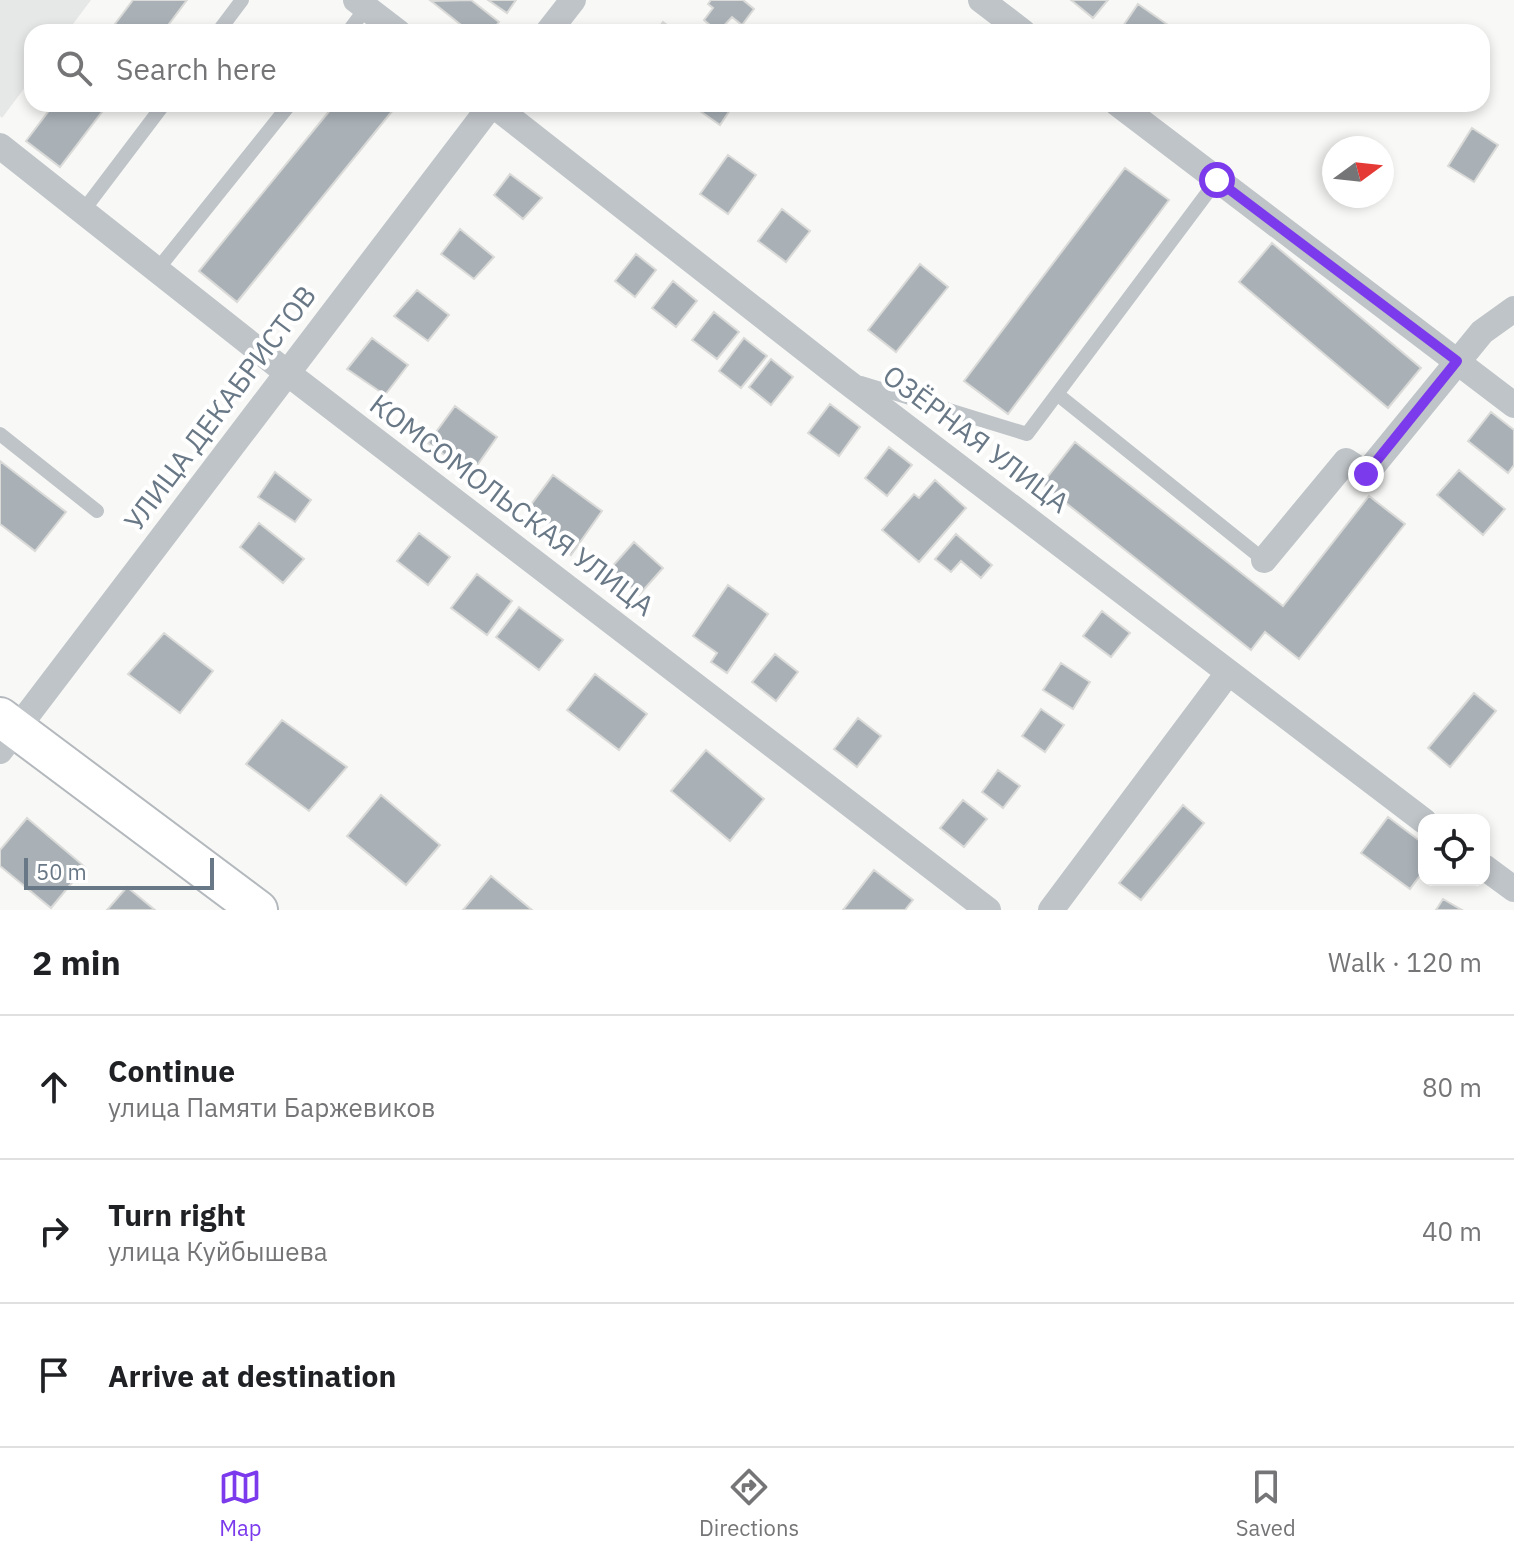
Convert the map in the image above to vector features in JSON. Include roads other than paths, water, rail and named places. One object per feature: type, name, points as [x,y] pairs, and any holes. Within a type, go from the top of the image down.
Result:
[{"type":"main road","points":[[6,732],[258,910]]},
{"type":"street","points":[[554,24],[573,0]]},
{"type":"street","points":[[981,0],[1012,24]]},
{"type":"street","points":[[361,4],[387,24]]},
{"type":"street","name":"УЛИЦА ДЕКАБРИСТОВ","points":[[6,732],[486,112]]},
{"type":"street","name":"ОЗЁРНАЯ УЛИЦА","points":[[502,112],[842,378],[1418,816]]},
{"type":"street","points":[[1128,112],[1514,405]]},
{"type":"street","name":"КОМСОМОЛЬСКАЯ УЛИЦА","points":[[0,146],[286,372],[988,910]]},
{"type":"street","points":[[1264,560],[1346,461],[1366,474],[1482,332],[1514,309]]},
{"type":"street","points":[[1051,910],[1228,673]]},
{"type":"street","points":[[1490,871],[1514,889]]},
{"type":"lane","points":[[224,24],[242,0]]},
{"type":"lane","points":[[352,24],[361,4]]},
{"type":"lane","points":[[83,211],[158,112]]},
{"type":"lane","points":[[157,270],[284,112]]},
{"type":"lane","points":[[842,378],[1027,434],[1217,180]]},
{"type":"lane","points":[[1057,394],[1264,560]]},
{"type":"lane","points":[[0,434],[97,511]]}]
